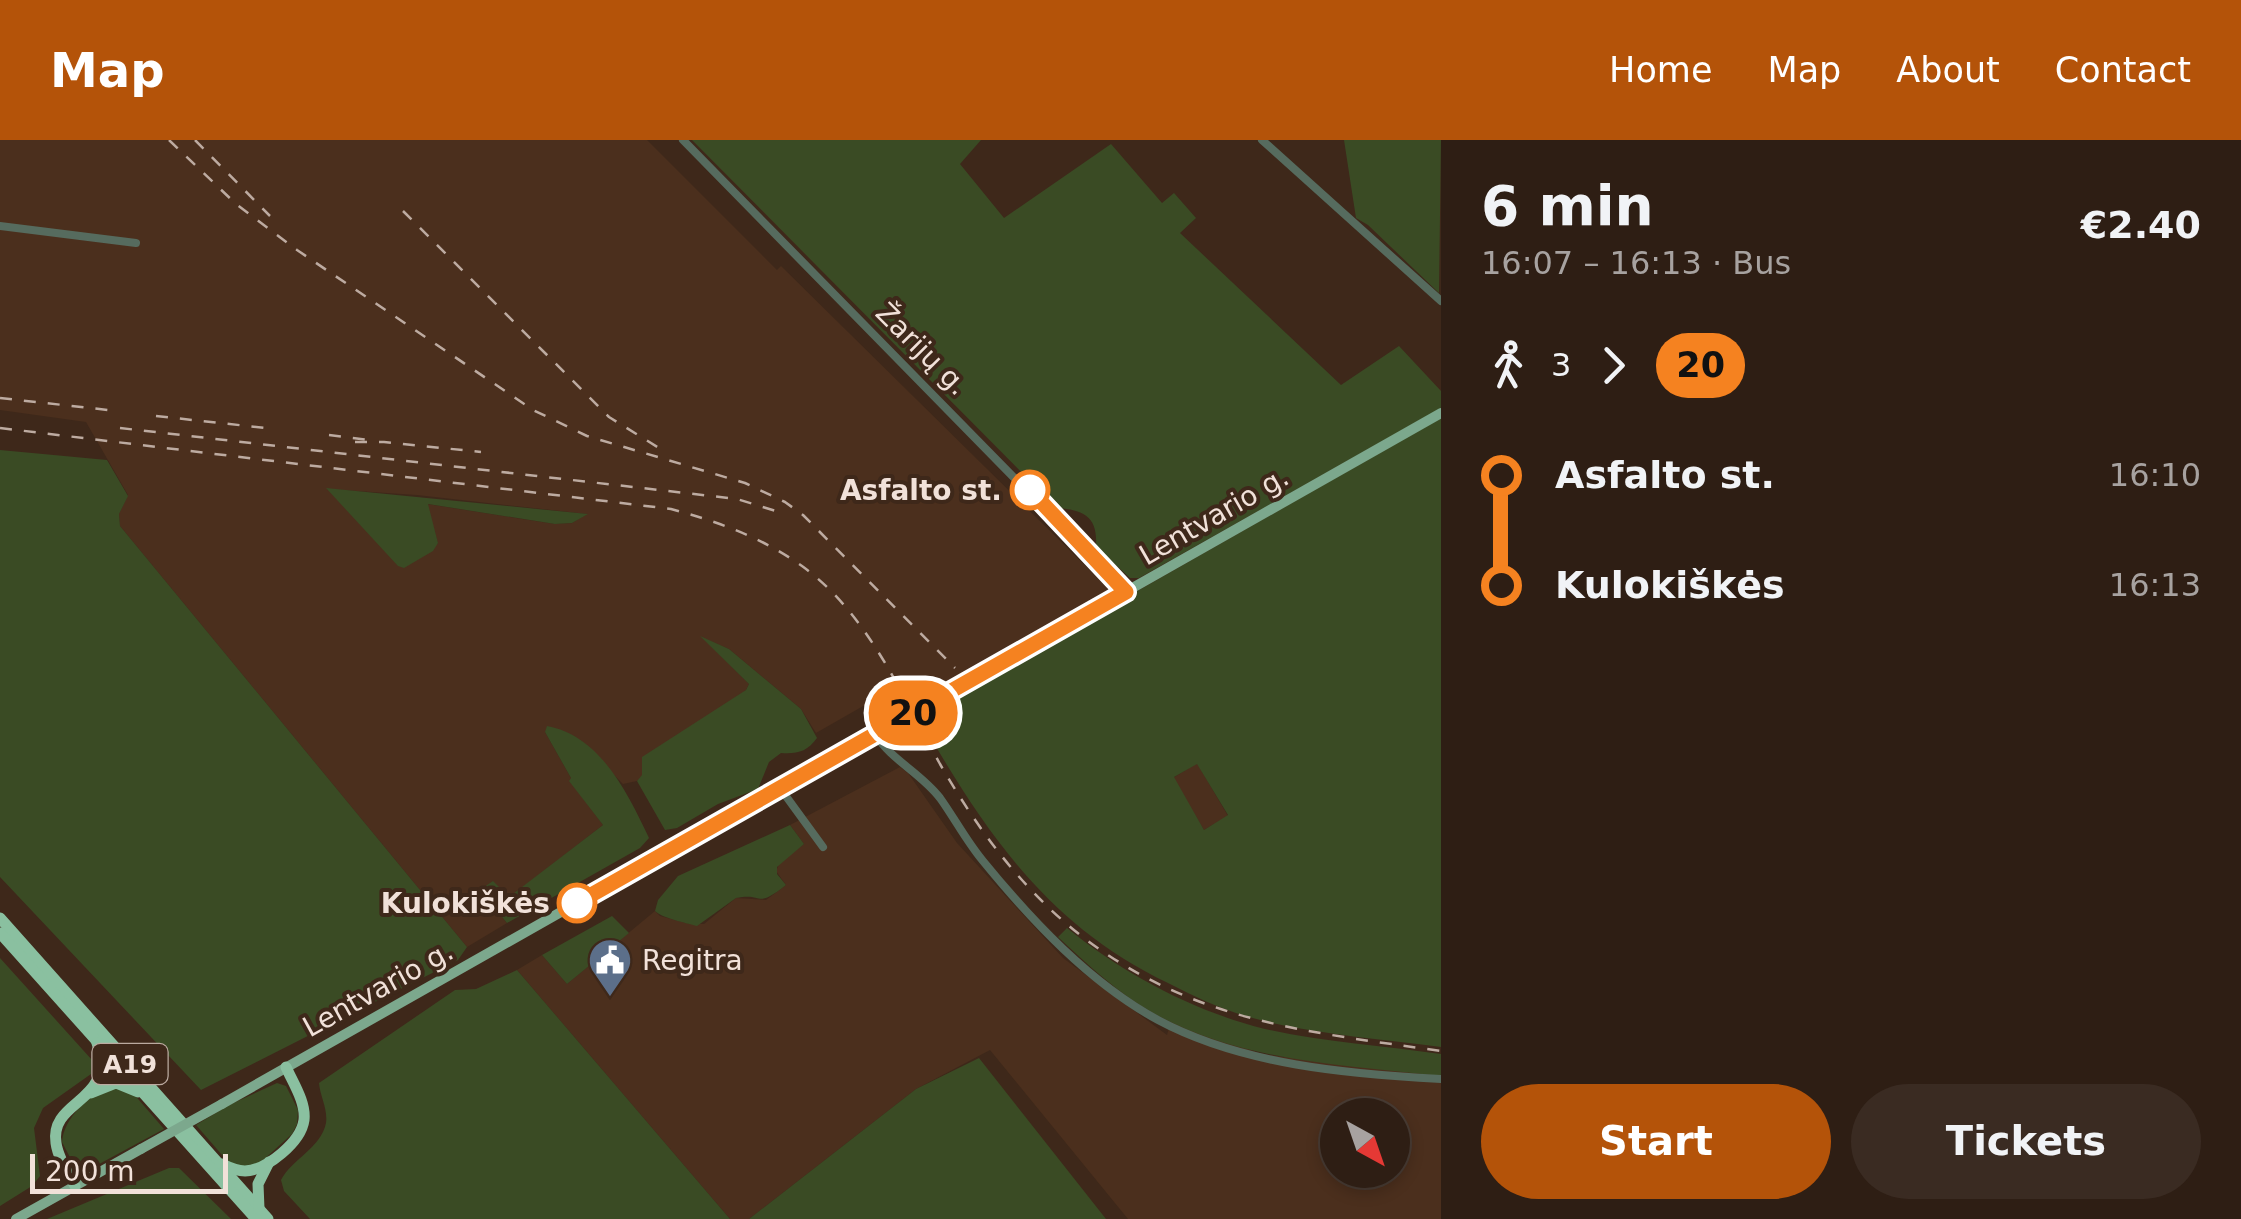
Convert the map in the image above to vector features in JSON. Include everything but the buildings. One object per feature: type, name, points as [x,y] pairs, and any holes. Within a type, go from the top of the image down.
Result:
[{"type":"highway","name":"A19","points":[[0,918],[261,1216]]},
{"type":"highway","name":"A19","points":[[0,933],[261,1216]]},
{"type":"highway","points":[[75,1186],[58,1153],[55,1137],[59,1122],[98,1081],[103,1068],[96,1039]]},
{"type":"highway","points":[[218,1163],[247,1171],[269,1162],[293,1141],[303,1126],[304,1107],[286,1068]]},
{"type":"highway","points":[[86,1096],[116,1083],[150,1100]]},
{"type":"highway","points":[[261,1216],[258,1184],[269,1162]]},
{"type":"main road","name":"Lentvario g.","points":[[16,1219],[1441,413]]},
{"type":"street","name":"Žarijų g.","points":[[684,140],[1126,592]]},
{"type":"street","points":[[1262,140],[1441,301]]},
{"type":"street","points":[[0,226],[136,243]]},
{"type":"street","points":[[875,734],[890,754],[931,786],[985,864],[1086,970],[1155,1018],[1243,1053],[1346,1070],[1441,1079]]},
{"type":"street","points":[[780,788],[823,847]]},
{"type":"shaded area","points":[[0,140],[647,140],[777,270],[781,266],[1112,592],[896,714],[880,688],[879,697],[816,733],[801,709],[729,649],[703,638],[749,684],[637,781],[623,784],[579,740],[545,732],[570,781],[603,825],[509,898],[473,903],[492,905],[507,923],[467,947],[120,526],[119,514],[128,495],[86,422],[0,410]],"holes":[[[327,489],[587,514],[572,523],[555,524],[427,504],[438,544]]]},
{"type":"shaded area","points":[[1197,763],[1228,816],[1204,830],[1173,778]]},
{"type":"shaded area","points":[[900,767],[957,843],[1063,958],[1167,1035],[1171,1021],[1262,1054],[1441,1076],[1441,1219],[1128,1219],[990,1050],[916,1089],[749,1219],[730,1219],[517,970],[542,955],[567,984],[655,911],[690,924],[704,924],[736,898],[766,900],[786,885],[776,871],[780,862],[804,844],[790,825]]},
{"type":"green space","points":[[692,140],[981,140],[960,164],[1004,218],[1111,144],[1162,203],[1174,193],[1196,218],[1180,233],[1341,385],[1399,346],[1441,391],[1441,408],[1139,578],[1130,578],[1096,547],[1095,529],[1088,517],[1057,508]]},
{"type":"green space","points":[[1344,140],[1441,140],[1439,293],[1356,218]]},
{"type":"green space","points":[[1441,418],[1441,1047],[1318,1031],[1245,1016],[1196,997],[1125,960],[1052,903],[1022,870],[967,797],[918,716]],"holes":[[[1197,764],[1228,815],[1204,830],[1174,777]]]},
{"type":"green space","points":[[0,450],[107,460],[128,496],[119,514],[120,526],[467,947],[458,960],[201,1090],[0,877]]},
{"type":"green space","points":[[326,488],[588,514],[572,523],[555,524],[428,504],[438,543],[433,551],[404,568]]},
{"type":"green space","points":[[700,636],[729,649],[801,709],[817,738],[805,749],[781,753],[769,762],[758,789],[718,804],[677,828],[665,830],[637,781],[642,775],[642,757],[746,690],[749,684]]},
{"type":"green space","points":[[547,726],[566,732],[597,754],[622,786],[649,838],[640,848],[507,923],[492,905],[473,903],[468,898],[493,881],[509,897],[603,825],[569,781],[571,778],[545,732]]},
{"type":"green space","points":[[790,825],[804,844],[777,867],[777,874],[786,885],[776,892],[764,899],[736,898],[697,926],[655,911],[658,900],[678,876]]},
{"type":"green space","points":[[612,916],[629,933],[567,984],[542,955]]},
{"type":"green space","points":[[1067,928],[1136,975],[1212,1012],[1265,1029],[1330,1041],[1441,1054],[1441,1076],[1295,1059],[1189,1030],[1155,1014],[1104,979],[1058,937]]},
{"type":"green space","points":[[0,958],[92,1060],[91,1074],[43,1108],[34,1128],[40,1176],[32,1186],[0,1206]]},
{"type":"green space","points":[[517,970],[730,1219],[310,1219],[284,1191],[281,1180],[318,1139],[326,1123],[319,1083],[455,990],[476,989]]},
{"type":"green space","points":[[979,1058],[1106,1219],[749,1219],[916,1089]]},
{"type":"green space","points":[[277,1083],[286,1086],[298,1110],[292,1134],[260,1163],[249,1168],[229,1163],[196,1125]]},
{"type":"green space","points":[[112,1086],[132,1092],[164,1129],[88,1170],[76,1169],[62,1142],[67,1125],[87,1101]]},
{"type":"green space","points":[[169,1168],[179,1168],[231,1219],[47,1219]]},
{"type":"railway","points":[[169,140],[236,204],[297,250],[533,410],[587,436],[745,483],[785,502],[803,515],[955,668]]},
{"type":"railway","points":[[195,140],[270,216]]},
{"type":"railway","points":[[403,211],[609,417],[659,448]]},
{"type":"railway","points":[[0,398],[108,410]]},
{"type":"railway","points":[[156,416],[275,429]]},
{"type":"railway","points":[[0,428],[671,509],[739,532],[802,566],[846,607],[882,657],[940,764],[986,836],[1041,900],[1084,938],[1126,966],[1211,1006],[1299,1029],[1441,1051]]},
{"type":"railway","points":[[120,428],[737,499],[779,512]]},
{"type":"railway","points":[[329,435],[369,440]]},
{"type":"railway","points":[[355,442],[481,452]]},
{"type":"bus line","name":"20","points":[[577,903],[1126,592],[1030,490]]},
{"type":"place","name":"Asfalto st.","points":[[1030,490]]},
{"type":"place","name":"Kulokiškės","points":[[577,903]]},
{"type":"place","name":"Regitra","points":[[610,998]]}]
